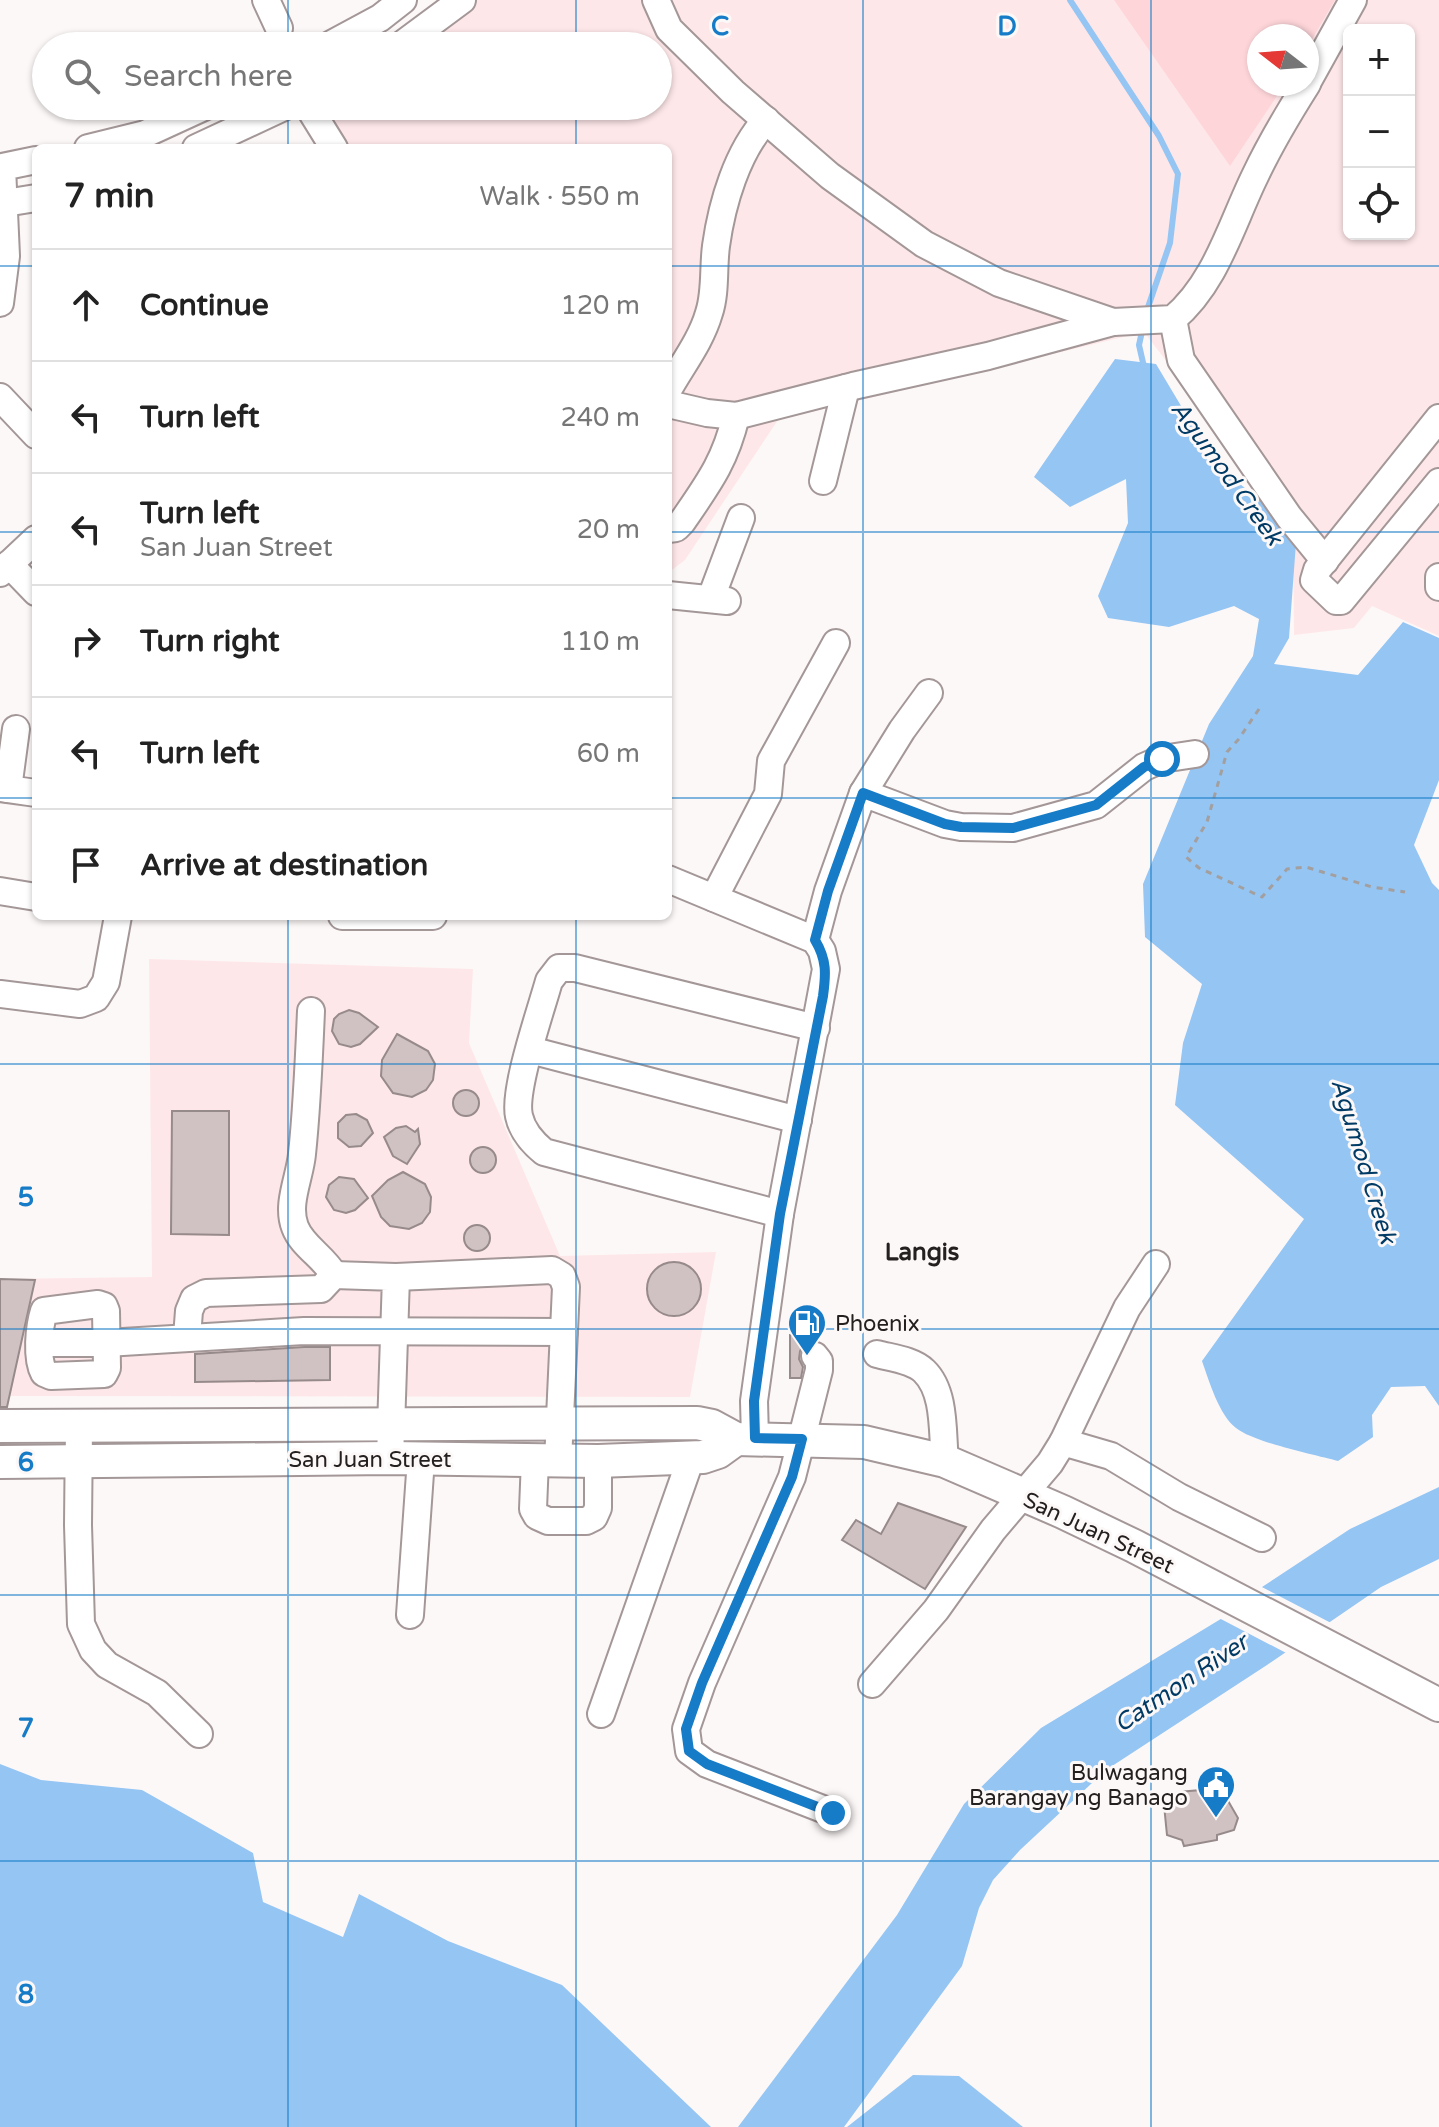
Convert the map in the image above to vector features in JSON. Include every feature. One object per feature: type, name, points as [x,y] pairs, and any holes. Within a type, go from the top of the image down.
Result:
[{"type":"main road","name":"San Juan Street","points":[[0,1426],[697,1423],[746,1438],[864,1442],[945,1461],[1063,1512],[1439,1705]]},
{"type":"main road","name":"San Juan Street","points":[[0,1462],[405,1458],[598,1461],[691,1458],[718,1452],[746,1438]]},
{"type":"street","points":[[266,0],[279,28]]},
{"type":"street","points":[[354,32],[380,18],[403,0]]},
{"type":"street","points":[[419,32],[462,0]]},
{"type":"street","points":[[656,0],[669,29],[766,120],[830,176],[924,244],[999,283],[1118,322]]},
{"type":"street","points":[[1319,62],[1353,0]]},
{"type":"street","points":[[672,405],[736,416],[1118,322],[1169,319],[1202,289],[1273,139],[1300,96]]},
{"type":"street","points":[[104,144],[145,134],[176,120]]},
{"type":"street","points":[[205,144],[256,120]]},
{"type":"street","points":[[317,120],[332,144]]},
{"type":"street","points":[[672,383],[704,328],[712,302],[716,245],[725,206],[742,155],[766,120]]},
{"type":"street","points":[[0,303],[6,256],[2,167],[32,161]]},
{"type":"street","points":[[5,203],[32,199]]},
{"type":"street","points":[[1169,319],[1181,360],[1289,517],[1325,561]]},
{"type":"street","points":[[823,481],[846,388]]},
{"type":"street","points":[[0,397],[32,431]]},
{"type":"street","points":[[672,528],[682,522],[719,469],[736,416]]},
{"type":"street","points":[[1439,418],[1325,561],[1314,580],[1336,601],[1341,601],[1439,482]]},
{"type":"street","points":[[672,595],[719,600],[741,518]]},
{"type":"street","points":[[32,543],[5,569],[32,589]]},
{"type":"street","points":[[1439,577],[1439,587]]},
{"type":"street","points":[[714,898],[768,794],[771,761],[836,643]]},
{"type":"street","points":[[815,940],[828,891],[863,793],[929,693]]},
{"type":"street","points":[[16,729],[4,788],[32,792]]},
{"type":"street","points":[[863,793],[945,824],[1013,828],[1096,805],[1144,767],[1162,759],[1195,754]]},
{"type":"street","points":[[672,881],[815,940],[822,951],[826,969],[780,1214],[746,1438]]},
{"type":"street","points":[[0,891],[32,896]]},
{"type":"street","points":[[0,994],[80,1004],[96,998],[106,982],[117,920]]},
{"type":"street","points":[[780,1214],[544,1152],[530,1138],[519,1117],[521,1084],[549,981],[553,972],[567,967],[816,1028]]},
{"type":"street","points":[[311,1011],[302,1153],[294,1188],[292,1220],[296,1231],[320,1255],[334,1275]]},
{"type":"street","points":[[530,1050],[798,1120]]},
{"type":"street","points":[[872,1684],[936,1610],[993,1530],[1050,1463],[1127,1308],[1156,1264]]},
{"type":"street","points":[[187,1337],[189,1311],[194,1299],[206,1293],[321,1289],[334,1275],[396,1277],[552,1270],[562,1276],[566,1287],[559,1422],[533,1509],[537,1516],[548,1521],[586,1521],[594,1517],[598,1508],[598,1461]]},
{"type":"street","points":[[396,1277],[391,1422],[405,1458],[410,1615]]},
{"type":"street","points":[[98,1304],[106,1311],[106,1343],[107,1368],[104,1374],[51,1376],[44,1373],[40,1343],[44,1311],[98,1304]]},
{"type":"street","points":[[106,1343],[304,1331],[564,1332]]},
{"type":"street","points":[[877,1354],[905,1361],[924,1371],[939,1399],[945,1461]]},
{"type":"street","points":[[815,1356],[819,1361],[819,1370],[792,1477],[702,1683],[686,1729],[689,1751],[707,1764],[833,1813]]},
{"type":"street","points":[[79,1425],[81,1624],[93,1650],[107,1665],[157,1693],[199,1734]]},
{"type":"street","points":[[1063,1442],[1111,1456],[1179,1497],[1262,1538]]},
{"type":"street","points":[[601,1714],[691,1458]]},
{"type":"path","points":[[1259,709],[1227,752],[1207,822],[1186,857],[1199,868],[1262,897],[1287,869],[1306,867],[1372,887],[1405,892]]},
{"type":"shaded area","points":[[477,0],[1439,0],[1439,636],[1372,606],[1354,628],[1294,635],[1293,526],[1144,332],[778,420],[685,560],[672,570],[672,144],[348,144],[329,120],[672,120],[672,32],[436,32]]},
{"type":"shaded area","points":[[1114,0],[1335,0],[1319,27],[1319,24],[1247,24],[1247,96],[1277,96],[1230,166]]},
{"type":"shaded area","points":[[149,959],[473,969],[469,1043],[560,1256],[716,1252],[690,1397],[0,1396],[0,1279],[152,1277]]},
{"type":"water","points":[[1115,359],[1156,364],[1217,466],[1297,529],[1289,638],[1274,664],[1358,675],[1403,622],[1439,638],[1439,780],[1414,845],[1432,883],[1439,890],[1439,1406],[1425,1386],[1391,1387],[1372,1415],[1373,1437],[1338,1461],[1270,1443],[1236,1428],[1220,1406],[1202,1361],[1304,1219],[1175,1105],[1183,1043],[1202,984],[1145,937],[1143,884],[1209,724],[1253,656],[1259,619],[1234,606],[1169,627],[1108,618],[1098,596],[1128,523],[1126,479],[1070,507],[1034,477]]},
{"type":"water","name":"Catmon River","points":[[1439,1487],[1439,1559],[1381,1587],[1106,1770],[1020,1850],[993,1880],[979,1908],[962,1966],[844,2127],[738,2127],[897,1915],[964,1804],[1041,1728],[1229,1614],[1262,1587],[1350,1529]]},
{"type":"water","points":[[0,1764],[41,1780],[142,1790],[253,1853],[263,1902],[343,1937],[359,1894],[448,1941],[562,1985],[711,2127],[0,2127]]},
{"type":"water","points":[[913,2075],[959,2076],[1023,2127],[847,2127]]},
{"type":"pier","points":[[1258,1585],[1333,1624],[1290,1655],[1217,1617]]},
{"type":"building","points":[[349,1010],[359,1013],[378,1027],[360,1044],[351,1047],[339,1044],[332,1031],[334,1019]]},
{"type":"building","points":[[397,1034],[428,1051],[435,1064],[433,1080],[426,1090],[412,1097],[393,1093],[381,1076],[382,1060]]},
{"type":"building","points":[[466,1090],[475,1094],[479,1103],[475,1112],[466,1116],[457,1112],[453,1103],[457,1094]]},
{"type":"building","points":[[172,1111],[229,1111],[229,1235],[171,1234]]},
{"type":"building","points":[[356,1114],[367,1120],[373,1133],[361,1146],[349,1147],[338,1138],[338,1123],[346,1115]]},
{"type":"building","points":[[406,1126],[415,1132],[418,1129],[420,1144],[407,1164],[393,1156],[384,1137],[396,1128]]},
{"type":"building","points":[[483,1147],[492,1151],[496,1160],[492,1169],[483,1173],[474,1169],[470,1160],[474,1151]]},
{"type":"building","points":[[403,1172],[425,1184],[431,1197],[430,1212],[422,1223],[409,1229],[390,1226],[381,1217],[372,1196],[388,1180]]},
{"type":"building","points":[[339,1177],[354,1179],[368,1198],[355,1210],[346,1213],[334,1210],[326,1197],[329,1185]]},
{"type":"building","points":[[477,1225],[486,1229],[490,1238],[486,1247],[477,1251],[468,1247],[464,1238],[468,1229]]},
{"type":"building","points":[[674,1262],[693,1270],[701,1289],[693,1308],[674,1316],[655,1308],[647,1289],[655,1270]]},
{"type":"building","points":[[0,1279],[35,1280],[7,1407],[0,1407]]},
{"type":"building","points":[[790,1335],[811,1335],[811,1341],[804,1344],[800,1351],[799,1359],[803,1367],[801,1378],[790,1378]]},
{"type":"building","points":[[330,1347],[330,1380],[195,1382],[195,1354]]},
{"type":"building","points":[[898,1503],[966,1527],[925,1589],[842,1540],[856,1520],[881,1534]]},
{"type":"building","points":[[1213,1782],[1232,1791],[1227,1799],[1238,1818],[1234,1830],[1217,1835],[1217,1840],[1184,1846],[1182,1840],[1167,1835],[1164,1805],[1178,1792],[1212,1789]]},
{"type":"waterway","name":"Agumod Creek","points":[[1070,0],[1159,136],[1178,174],[1170,243],[1146,313]]},
{"type":"waterway","name":"Agumod Creek","points":[[1143,327],[1139,345],[1144,367]]},
{"type":"place","name":"Phoenix","points":[[807,1357]]},
{"type":"place","name":"Bulwagang Barangay ng Banago","points":[[1216,1819]]},
{"type":"district","name":"Langis","points":[[922,1252]]},
{"type":"route","points":[[833,1813],[707,1764],[689,1751],[686,1729],[702,1683],[792,1477],[802,1439],[755,1438],[754,1401],[780,1214],[823,996],[825,960],[815,940],[828,891],[863,793],[945,824],[1013,828],[1096,805],[1144,767],[1162,759]]}]
